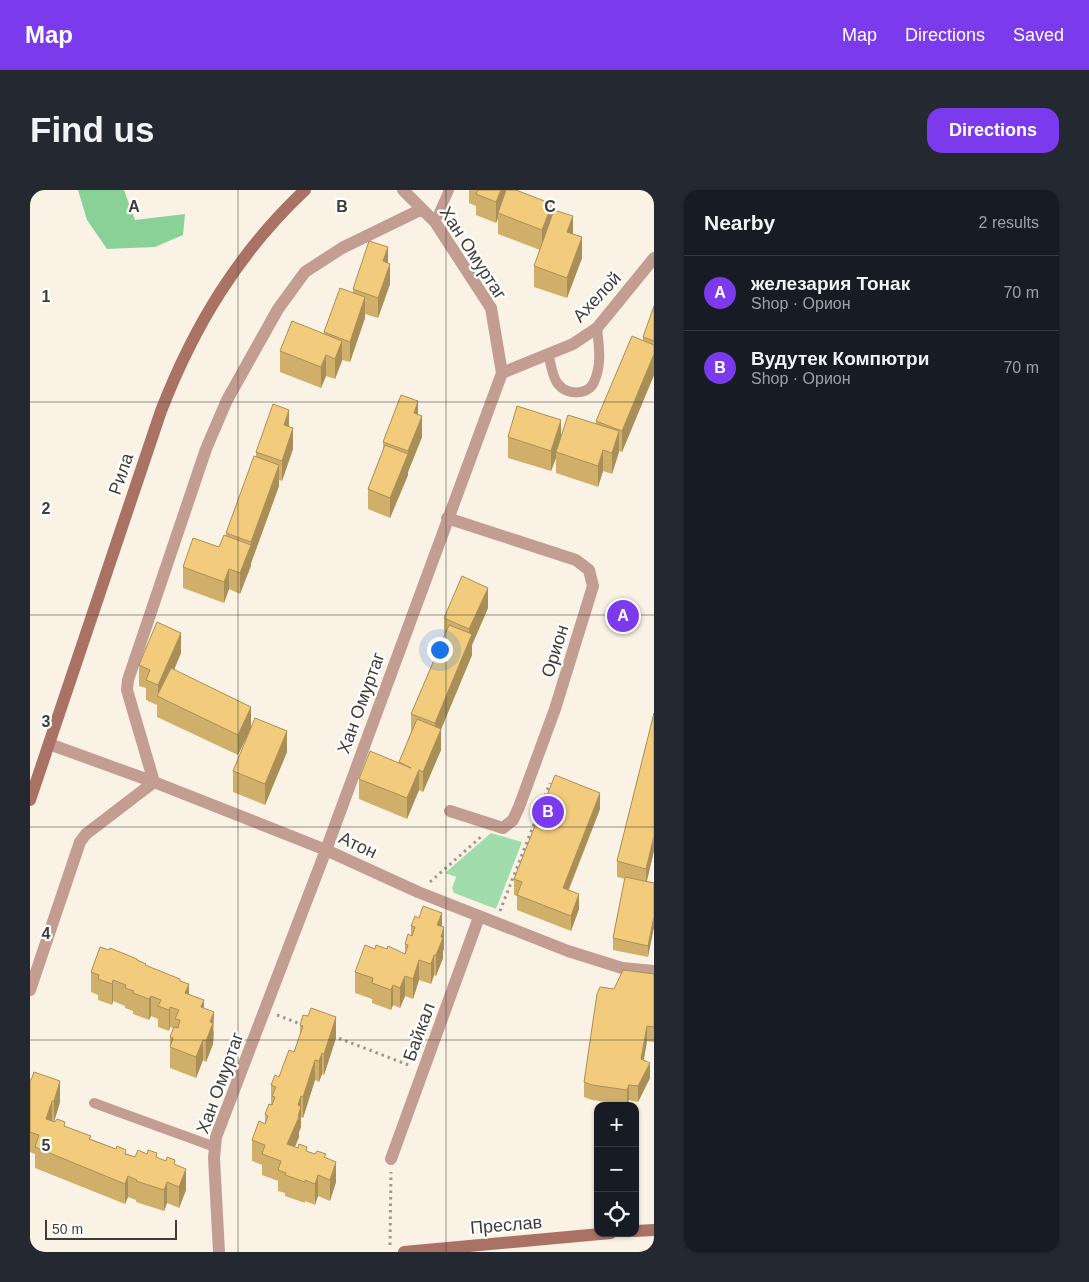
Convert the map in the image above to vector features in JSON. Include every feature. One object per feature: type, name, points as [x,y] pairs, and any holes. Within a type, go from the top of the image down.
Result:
[{"type":"street","name":"Рила","points":[[30,800],[176,371],[191,340],[227,281],[268,228],[305,190]]},
{"type":"street","name":"Хан Омуртаг","points":[[219,1252],[214,1158],[216,1137],[326,850],[502,373],[491,308],[435,222],[403,190]]},
{"type":"street","points":[[30,990],[80,842],[86,834],[154,782],[127,690],[128,680],[206,449],[226,400],[278,309],[305,272],[342,248],[422,209]]},
{"type":"street","name":"Ахелой","points":[[502,373],[573,344],[597,328],[654,258]]},
{"type":"street","name":"Орион","points":[[447,518],[576,560],[589,570],[593,586],[555,709],[519,807],[513,820],[508,825],[503,828],[494,825]]},
{"type":"street","name":"Атон","points":[[49,744],[154,782],[326,850],[418,892],[479,917],[604,963],[622,968],[654,971]]},
{"type":"street","points":[[450,811],[494,825]]},
{"type":"street","name":"Байкал","points":[[391,1158],[479,917]]},
{"type":"street","points":[[639,1231],[654,1230]]},
{"type":"street","name":"Преслав","points":[[404,1252],[594,1235]]},
{"type":"lane","points":[[435,222],[449,190]]},
{"type":"lane","points":[[548,354],[558,385],[566,390],[585,392],[595,381],[600,358],[597,328]]},
{"type":"lane","points":[[94,1103],[215,1147]]},
{"type":"path","points":[[496,923],[550,783]]},
{"type":"path","points":[[418,892],[494,825]]},
{"type":"path","points":[[265,1010],[312,1028]]},
{"type":"path","points":[[330,1035],[423,1071]]},
{"type":"path","points":[[390,1252],[391,1158]]},
{"type":"green space","points":[[78,190],[124,190],[135,220],[185,214],[183,235],[155,247],[107,249],[87,220]]},
{"type":"green space","points":[[491,833],[522,842],[496,909],[454,893],[452,888],[456,877],[445,873]]},
{"type":"building","points":[[478,190],[501,190],[496,202],[476,194]]},
{"type":"building","points":[[506,190],[516,190],[552,204],[542,230],[498,213]]},
{"type":"building","points":[[554,210],[573,216],[567,232],[582,237],[567,278],[534,266]]},
{"type":"building","points":[[369,241],[388,247],[383,261],[390,264],[378,298],[353,289]]},
{"type":"building","points":[[340,288],[365,297],[350,342],[324,332]]},
{"type":"building","points":[[654,306],[654,341],[643,337]]},
{"type":"building","points":[[292,321],[342,341],[335,359],[326,355],[321,367],[280,351]]},
{"type":"building","points":[[632,336],[654,345],[654,354],[622,431],[596,421]]},
{"type":"building","points":[[401,395],[418,401],[414,413],[422,416],[408,451],[383,442]]},
{"type":"building","points":[[273,404],[289,410],[284,425],[293,428],[282,461],[256,452]]},
{"type":"building","points":[[517,406],[561,420],[551,451],[508,437]]},
{"type":"building","points":[[568,415],[619,431],[612,453],[603,450],[598,466],[556,452]]},
{"type":"building","points":[[385,445],[408,454],[390,498],[368,489]]},
{"type":"building","points":[[254,456],[279,465],[251,542],[226,533]]},
{"type":"building","points":[[224,535],[251,545],[240,573],[229,569],[224,582],[183,567],[193,538],[219,547]]},
{"type":"building","points":[[462,576],[488,588],[469,629],[444,618]]},
{"type":"building","points":[[157,622],[181,633],[158,685],[146,680],[150,670],[139,665]]},
{"type":"building","points":[[449,625],[472,634],[435,723],[411,714]]},
{"type":"building","points":[[171,668],[251,707],[238,735],[157,696]]},
{"type":"building","points":[[654,713],[654,836],[646,869],[617,861]]},
{"type":"building","points":[[255,718],[287,731],[265,784],[233,771]]},
{"type":"building","points":[[417,719],[441,729],[423,772],[419,770],[407,798],[359,779],[370,751],[411,768],[399,762]]},
{"type":"building","points":[[555,775],[600,793],[563,888],[579,894],[571,916],[517,895],[522,882],[514,879]]},
{"type":"building","points":[[625,877],[654,883],[654,916],[648,946],[613,938]]},
{"type":"building","points":[[423,906],[442,913],[437,925],[444,927],[441,937],[443,938],[431,964],[419,960],[413,979],[405,976],[400,988],[393,985],[391,990],[372,983],[373,978],[355,972],[365,945],[375,949],[376,945],[387,949],[388,946],[405,954],[408,945],[405,944],[408,934],[412,936],[415,927],[411,926],[415,916],[419,918]]},
{"type":"building","points":[[100,947],[109,950],[110,948],[180,979],[180,981],[189,984],[185,993],[204,1000],[201,1007],[214,1012],[210,1022],[213,1023],[206,1041],[203,1040],[196,1057],[170,1047],[173,1038],[170,1037],[174,1027],[178,1028],[180,1020],[175,1019],[179,1010],[170,1007],[169,1010],[158,1006],[161,1000],[151,996],[149,999],[133,993],[134,991],[125,988],[126,985],[113,980],[112,984],[98,979],[99,975],[91,972]]},
{"type":"building","points":[[623,970],[654,974],[654,1027],[647,1026],[641,1059],[650,1063],[638,1086],[629,1085],[627,1090],[584,1082],[597,994],[600,987],[614,989]]},
{"type":"building","points":[[311,1008],[336,1017],[324,1054],[322,1053],[319,1061],[315,1060],[303,1097],[301,1096],[298,1105],[301,1107],[299,1117],[287,1144],[298,1148],[299,1144],[307,1147],[306,1151],[315,1154],[317,1151],[326,1154],[324,1157],[336,1162],[330,1180],[318,1175],[315,1184],[285,1175],[286,1173],[278,1170],[281,1161],[262,1154],[265,1145],[252,1140],[259,1121],[265,1124],[268,1116],[265,1114],[269,1104],[272,1105],[275,1097],[272,1096],[276,1087],[271,1085],[275,1075],[279,1077],[289,1050],[294,1052],[303,1026],[300,1025],[303,1015],[308,1016]]},
{"type":"building","points":[[34,1072],[60,1081],[46,1119],[55,1122],[57,1119],[65,1122],[64,1126],[91,1136],[89,1139],[116,1149],[117,1146],[126,1150],[125,1154],[135,1157],[138,1150],[147,1154],[148,1150],[157,1153],[156,1157],[166,1161],[167,1157],[175,1160],[174,1164],[186,1169],[179,1187],[167,1182],[164,1190],[136,1181],[128,1176],[125,1184],[35,1147],[39,1135],[30,1132],[30,1080]]},
{"type":"place","name":"железария Тонак","points":[[623,616]]},
{"type":"place","name":"Вудутек Компютри","points":[[548,812]]}]
